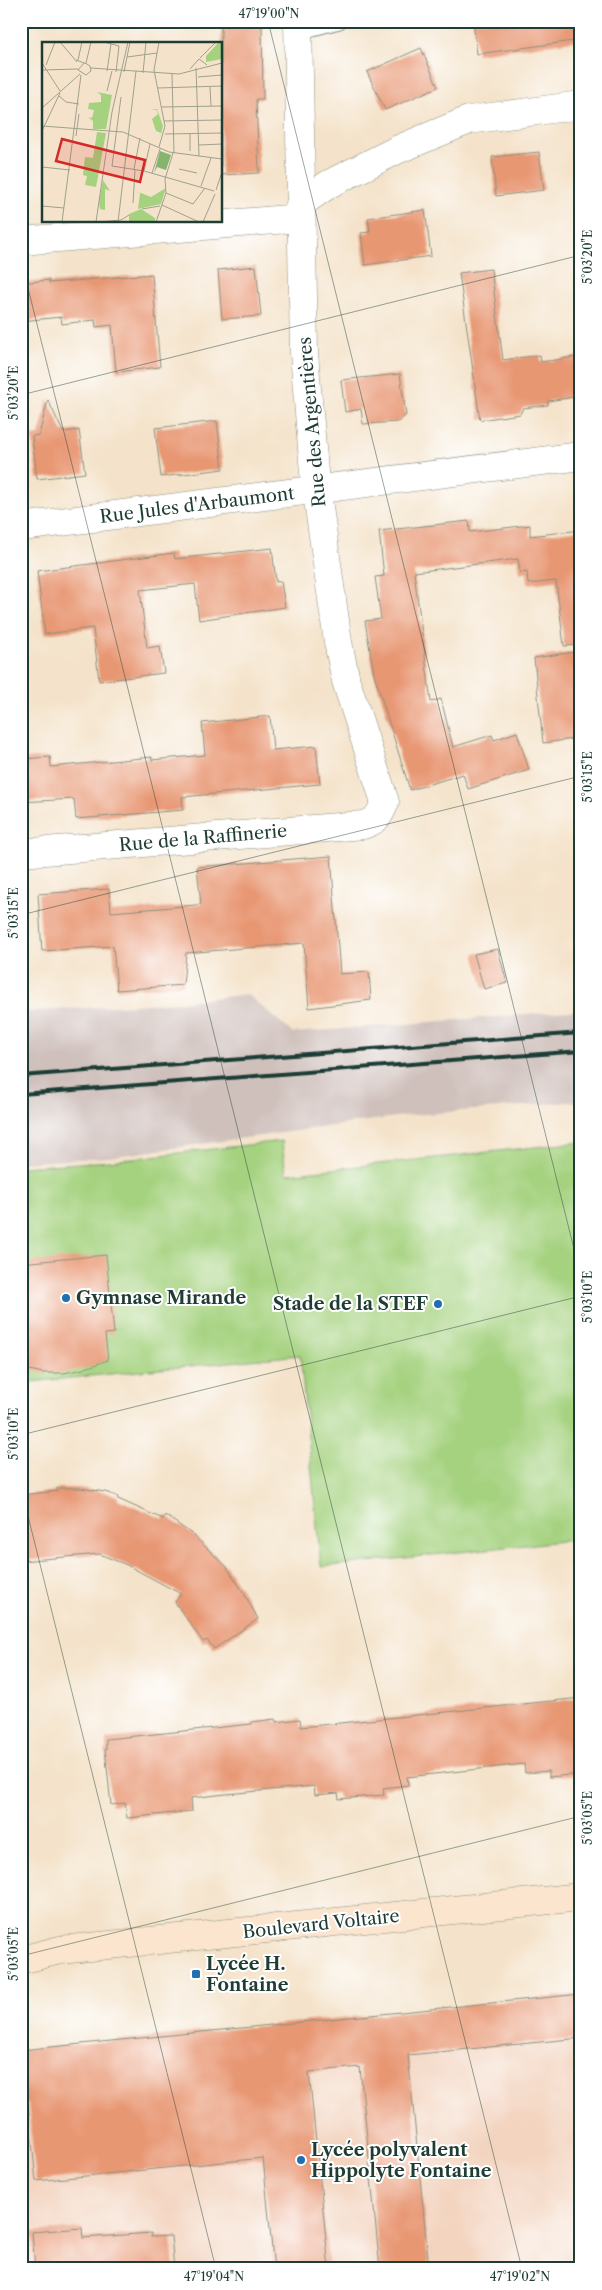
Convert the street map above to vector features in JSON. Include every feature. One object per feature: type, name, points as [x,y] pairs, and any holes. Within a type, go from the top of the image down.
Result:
[{"type":"street","name":"Rue des Argentières","points":[[298,26],[300,211],[304,362],[308,415],[338,642],[346,681],[385,802],[381,813]]},
{"type":"street","points":[[222,219],[300,211],[328,184],[399,149],[469,120],[581,105]]},
{"type":"street","points":[[21,241],[198,222]]},
{"type":"street","name":"Rue Jules d'Arbaumont","points":[[21,526],[581,456]]},
{"type":"street","name":"Rue de la Raffinerie","points":[[21,853],[363,826],[374,822],[381,813]]},
{"type":"street","name":"Boulevard Voltaire","points":[[21,1960],[60,1950],[581,1898]]},
{"type":"street","name":"Boulevard Voltaire","points":[[21,1945],[60,1950]]},
{"type":"lane","points":[[298,26],[339,21]]},
{"type":"shaded area","points":[[247,994],[293,1033],[581,1010],[581,1101],[403,1116],[108,1157],[21,1163],[21,1012],[181,1002]]},
{"type":"shaded area","name":"Lycée polyvalent Hippolyte Fontaine","points":[[581,1994],[581,2269],[21,2269],[21,2050]]},
{"type":"green space","name":"Stade de la STEF","points":[[282,1141],[286,1174],[581,1142],[581,1539],[321,1567],[300,1355],[21,1383],[21,1167],[109,1161]]},
{"type":"building","points":[[221,21],[262,21],[263,99],[256,99],[259,173],[222,175]]},
{"type":"building","points":[[473,21],[581,21],[581,40],[477,54]]},
{"type":"building","points":[[421,48],[438,87],[385,110],[367,72]]},
{"type":"building","points":[[539,152],[544,190],[496,196],[492,157]]},
{"type":"building","points":[[425,210],[431,256],[365,265],[361,233],[370,232],[368,218]]},
{"type":"building","points":[[256,266],[261,316],[222,319],[218,270]]},
{"type":"building","points":[[491,269],[503,360],[540,355],[541,362],[581,356],[581,396],[548,401],[548,405],[523,408],[520,414],[480,420],[459,273]]},
{"type":"building","points":[[152,274],[160,367],[116,372],[112,325],[96,327],[95,320],[62,324],[61,317],[21,321],[21,283],[49,280],[49,283]]},
{"type":"building","points":[[400,374],[406,415],[398,422],[363,424],[361,409],[345,412],[341,380]]},
{"type":"building","points":[[48,400],[63,432],[79,430],[85,473],[37,479],[32,436],[39,435]]},
{"type":"building","points":[[217,421],[223,469],[161,477],[155,428]]},
{"type":"building","points":[[469,521],[470,532],[530,525],[530,536],[581,530],[581,645],[564,646],[556,581],[528,584],[527,572],[520,573],[518,559],[414,572],[431,702],[441,699],[453,747],[492,735],[494,740],[517,732],[529,770],[468,789],[463,774],[410,790],[374,674],[365,621],[381,619],[375,577],[384,576],[379,531]]},
{"type":"building","points":[[272,548],[276,582],[281,581],[285,607],[199,620],[195,584],[140,590],[147,648],[160,646],[164,673],[99,681],[93,628],[45,634],[37,571],[174,553],[175,559]]},
{"type":"building","points":[[581,651],[581,738],[543,743],[534,658]]},
{"type":"building","points":[[270,716],[273,750],[316,746],[320,784],[182,797],[183,810],[76,819],[74,799],[21,802],[21,759],[50,757],[51,767],[152,757],[152,760],[205,755],[202,723]]},
{"type":"building","points":[[331,856],[340,974],[369,972],[371,1000],[309,1008],[304,943],[186,953],[183,985],[117,990],[113,946],[42,951],[38,894],[109,889],[111,912],[196,905],[201,904],[197,867]]},
{"type":"building","points":[[498,949],[507,983],[484,989],[474,954]]},
{"type":"building","name":"Gymnase Mirande","points":[[106,1255],[114,1333],[105,1334],[108,1360],[83,1369],[64,1373],[43,1373],[21,1368],[21,1263]]},
{"type":"building","points":[[57,1488],[80,1488],[105,1492],[163,1519],[165,1515],[193,1535],[226,1566],[258,1619],[214,1649],[207,1640],[203,1642],[175,1602],[181,1594],[127,1565],[99,1554],[21,1561],[21,1495],[57,1491]]},
{"type":"building","points":[[581,1698],[581,1774],[549,1777],[549,1771],[525,1773],[524,1764],[407,1777],[408,1785],[383,1788],[384,1795],[339,1799],[338,1793],[315,1795],[314,1786],[191,1798],[192,1811],[127,1818],[125,1803],[111,1805],[105,1749],[106,1739],[252,1724],[252,1722],[275,1719],[276,1722],[300,1719],[301,1727]]},
{"type":"building","points":[[581,1994],[581,2038],[408,2055],[429,2269],[380,2269],[360,2067],[309,2072],[329,2269],[274,2269],[263,2158],[36,2181],[28,2103],[21,2103],[21,2050]]},
{"type":"building","points":[[82,2228],[83,2238],[151,2233],[151,2237],[171,2236],[174,2269],[35,2269],[32,2232]]},
{"type":"railway","points":[[21,1076],[581,1033]]},
{"type":"railway","points":[[21,1094],[581,1051]]},
{"type":"place","name":"Gymnase Mirande","points":[[66,1298]]},
{"type":"place","name":"Stade de la STEF","points":[[438,1304]]},
{"type":"place","name":"Lycée H. Fontaine","points":[[196,1974]]},
{"type":"place","name":"Lycée polyvalent Hippolyte Fontaine","points":[[301,2160]]}]
